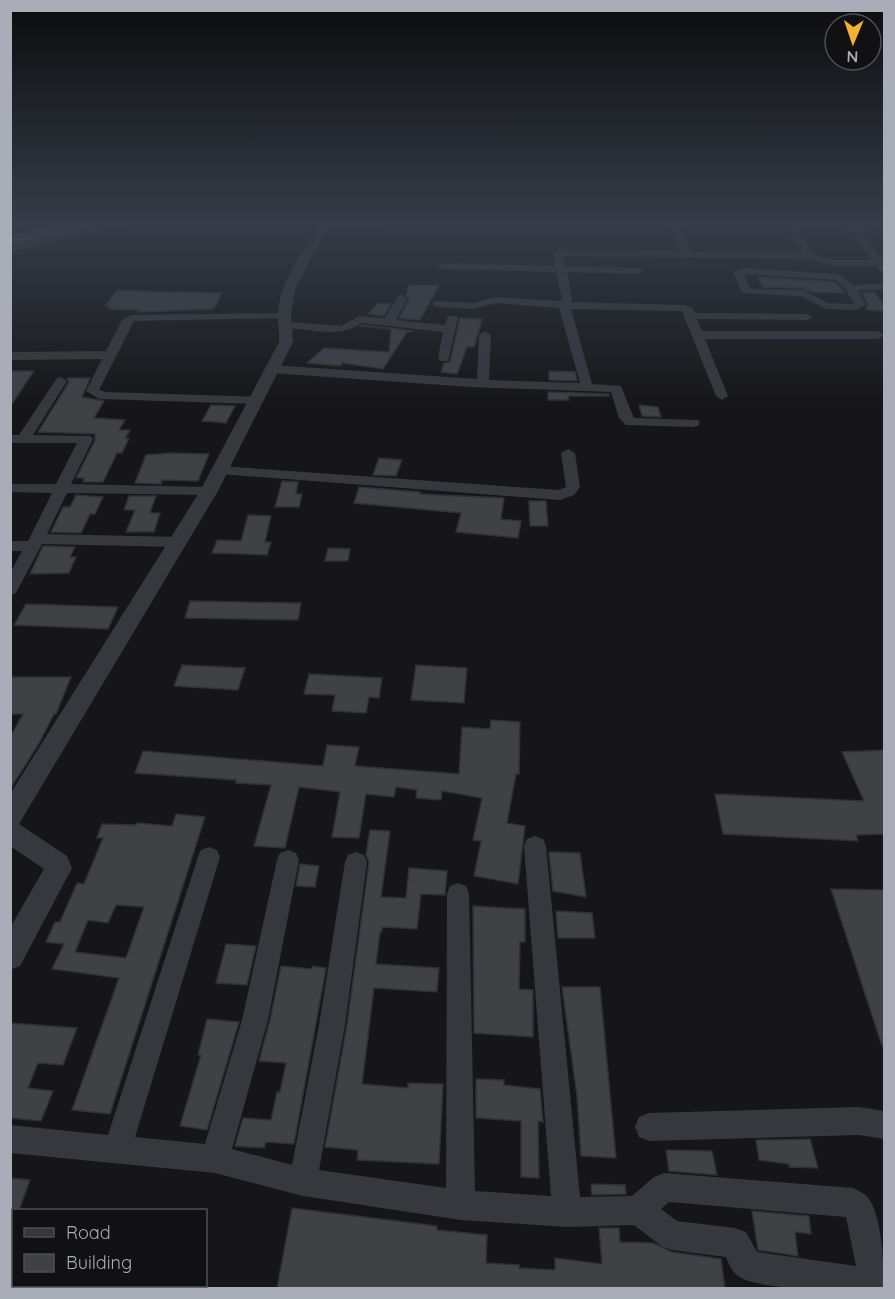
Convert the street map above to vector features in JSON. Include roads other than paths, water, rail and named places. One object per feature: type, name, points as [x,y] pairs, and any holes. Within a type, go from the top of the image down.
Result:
[{"type":"street","points":[[10,817],[209,491],[286,342],[285,321],[291,284]]},
{"type":"street","points":[[563,305],[567,299],[565,284]]},
{"type":"street","points":[[743,284],[746,291],[803,293],[826,306],[859,306],[847,284]]},
{"type":"street","points":[[851,288],[885,286]]},
{"type":"street","points":[[389,322],[402,298]]},
{"type":"street","points":[[437,304],[474,306],[496,300],[563,305],[679,307],[688,310],[722,396]]},
{"type":"street","points":[[563,305],[568,313],[587,387]]},
{"type":"street","points":[[444,358],[452,316]]},
{"type":"street","points":[[690,316],[807,317]]},
{"type":"street","points":[[256,400],[99,395],[92,391],[108,355],[126,322],[131,318],[285,321],[341,329],[347,328],[360,319],[450,329]]},
{"type":"street","points":[[483,383],[486,335]]},
{"type":"street","points":[[698,336],[878,335]]},
{"type":"street","points":[[10,356],[108,355]]},
{"type":"street","points":[[272,369],[616,389],[626,418],[631,422],[693,423]]},
{"type":"street","points":[[17,439],[61,381]]},
{"type":"street","points":[[10,589],[86,439],[17,439]]},
{"type":"street","points":[[220,470],[560,495],[573,488],[568,453]]},
{"type":"street","points":[[10,488],[209,491]]},
{"type":"street","points":[[10,546],[35,543],[178,542]]},
{"type":"street","points":[[10,832],[58,864],[58,868],[10,956]]},
{"type":"street","points":[[535,846],[567,1212]]},
{"type":"street","points":[[118,1148],[209,857]]},
{"type":"street","points":[[214,1159],[255,1020],[288,860]]},
{"type":"street","points":[[303,1182],[332,1025],[356,862]]},
{"type":"street","points":[[458,894],[461,1205]]},
{"type":"street","points":[[649,1127],[860,1121],[885,1125]]},
{"type":"street","points":[[10,1138],[214,1159],[303,1182],[461,1205],[567,1212],[638,1210],[672,1235],[735,1243],[743,1260],[750,1266],[871,1283],[874,1278],[859,1209],[853,1203],[664,1187],[638,1210]]}]
